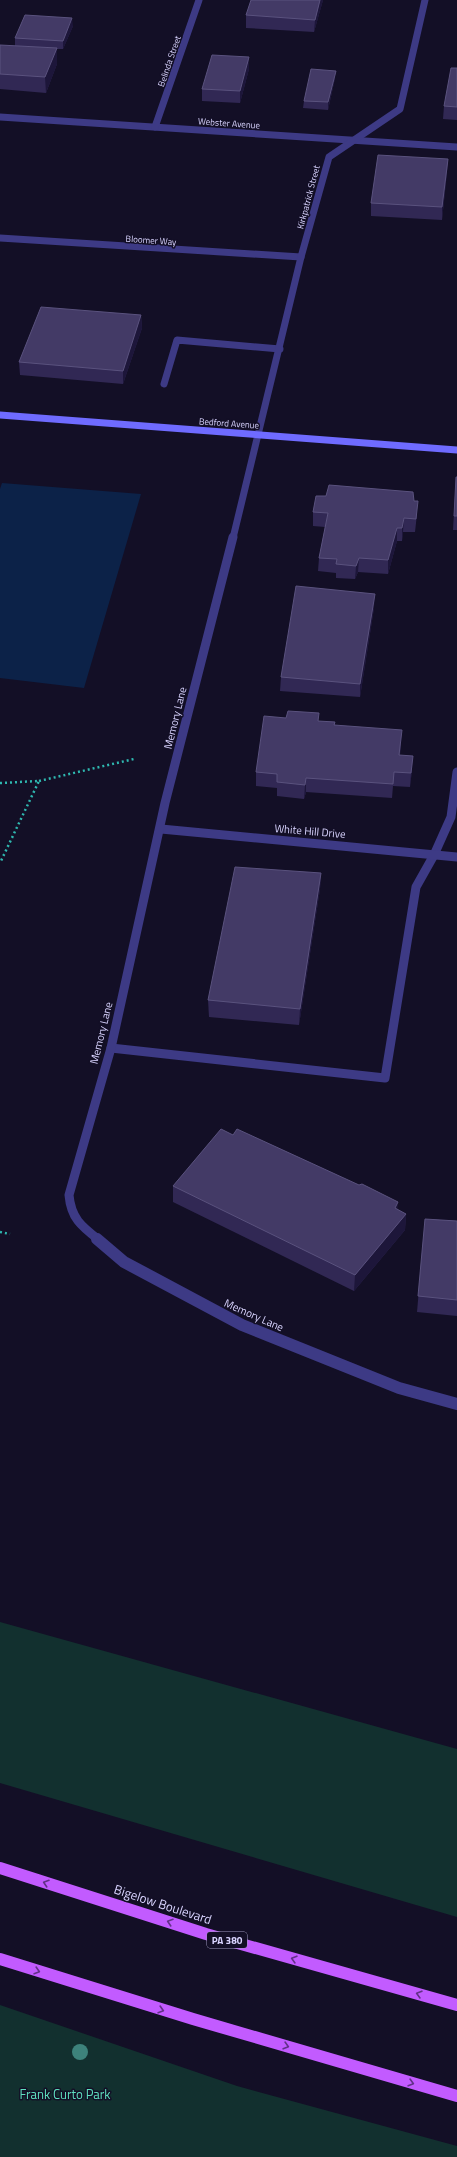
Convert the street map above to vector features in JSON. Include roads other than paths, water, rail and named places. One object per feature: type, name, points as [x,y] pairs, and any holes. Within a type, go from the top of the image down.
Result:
[{"type":"main road","name":"Bigelow Boulevard","points":[[0,1868],[206,1934],[457,2005]]},
{"type":"main road","points":[[0,1959],[193,2019],[457,2096]]},
{"type":"street","name":"Belinda Street","points":[[155,127],[199,0]]},
{"type":"street","name":"Kirkpatrick Street","points":[[259,435],[302,257],[329,157],[355,141],[400,109],[425,0]]},
{"type":"street","name":"Webster Avenue","points":[[0,117],[457,147]]},
{"type":"street","name":"Bloomer Way","points":[[0,238],[302,257]]},
{"type":"street","points":[[164,384],[177,340],[280,348]]},
{"type":"street","name":"Bedford Avenue","points":[[0,415],[457,450]]},
{"type":"street","name":"Memory Lane","points":[[259,435],[166,804],[111,1048],[69,1195],[70,1208],[80,1224],[124,1262],[242,1325],[400,1388],[457,1404]]},
{"type":"street","points":[[111,1048],[385,1078],[416,887],[434,854],[451,817],[457,772]]},
{"type":"street","name":"White Hill Drive","points":[[161,829],[457,857]]},
{"type":"water","points":[[2,483],[141,494],[84,688],[0,678],[0,489]]},
{"type":"park label","name":"Frank Curto Park","points":[[65,2094]]}]
